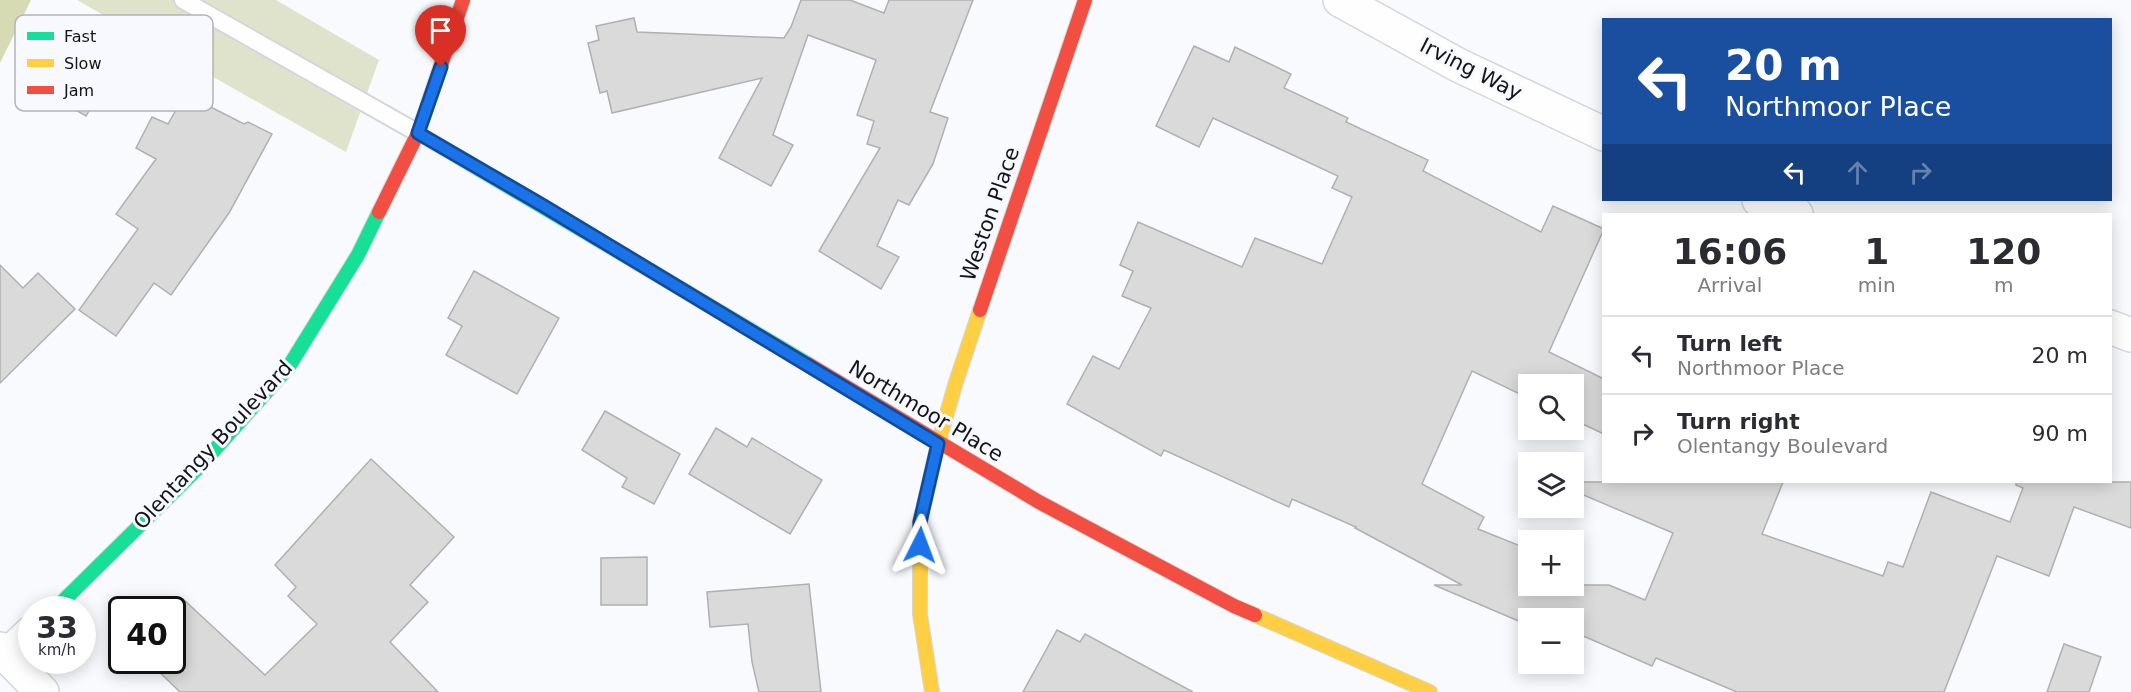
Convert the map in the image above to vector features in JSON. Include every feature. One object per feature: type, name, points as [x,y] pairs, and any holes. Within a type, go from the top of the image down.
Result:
[{"type":"street","name":"Olentangy Boulevard","points":[[68,596],[200,466],[288,368],[358,255],[418,133],[463,0]]},
{"type":"street","name":"Weston Place","points":[[932,692],[920,614],[920,522],[938,444],[966,350],[1085,0]]},
{"type":"street","name":"Irving Way","points":[[1340,0],[1458,65],[1602,133]]},
{"type":"street","name":"Northmoor Place","points":[[418,133],[1039,502],[1234,606],[1430,692]]},
{"type":"street","points":[[1762,201],[1793,213]]},
{"type":"street","points":[[2112,328],[2131,335]]},
{"type":"street","points":[[18,642],[4,653],[42,692]]},
{"type":"lane","points":[[183,0],[210,15]]},
{"type":"lane","points":[[213,17],[418,133]]},
{"type":"green space","points":[[0,0],[31,0],[24,15],[15,15],[15,33],[0,63]]},
{"type":"green space","points":[[77,0],[276,0],[379,60],[346,152],[213,77],[213,15],[104,15]]},
{"type":"building","points":[[801,0],[850,0],[884,13],[889,0],[973,0],[930,112],[948,118],[933,164],[909,205],[898,200],[877,246],[899,257],[881,289],[819,251],[880,148],[867,144],[874,121],[857,115],[876,60],[808,35],[773,135],[793,145],[771,186],[719,158],[762,78],[612,113],[607,91],[600,93],[588,43],[599,40],[596,26],[634,18],[637,32],[784,38],[791,27]]},
{"type":"building","points":[[1194,46],[1229,62],[1235,47],[1291,74],[1284,88],[1348,118],[1346,122],[1428,160],[1423,171],[1541,232],[1553,206],[1602,228],[1602,233],[1549,352],[1602,378],[1602,433],[1584,425],[1584,374],[1518,374],[1518,393],[1472,371],[1422,484],[1484,517],[1478,529],[1518,545],[1518,596],[1584,596],[1584,585],[1609,585],[1645,600],[1673,533],[1584,495],[1584,482],[1783,483],[1762,534],[1883,576],[1888,562],[1903,567],[1931,492],[2010,522],[2023,488],[2016,483],[2131,482],[2131,528],[2074,507],[2049,576],[1997,556],[1944,692],[1737,692],[1656,658],[1652,666],[1584,636],[1584,608],[1518,608],[1518,621],[1434,585],[1462,585],[1356,527],[1292,499],[1289,507],[1164,450],[1161,456],[1067,404],[1093,356],[1119,369],[1151,308],[1122,296],[1133,271],[1120,265],[1138,222],[1242,267],[1255,238],[1322,264],[1352,197],[1332,188],[1338,176],[1213,118],[1199,147],[1156,126]]},
{"type":"building","points":[[213,108],[244,124],[248,122],[272,134],[229,213],[171,295],[154,283],[116,336],[79,310],[138,229],[116,214],[156,159],[136,148],[152,117],[168,124],[175,111],[213,111]]},
{"type":"building","points":[[77,111],[89,111],[86,116]]},
{"type":"building","points":[[0,265],[23,288],[38,273],[75,309],[0,383]]},
{"type":"building","points":[[474,271],[559,318],[517,394],[446,355],[462,326],[448,318]]},
{"type":"building","points":[[605,411],[680,454],[654,504],[622,487],[627,478],[582,450]]},
{"type":"building","points":[[716,428],[747,447],[752,438],[822,480],[790,534],[689,474]]},
{"type":"building","points":[[371,459],[454,537],[410,585],[428,602],[390,642],[438,692],[180,692],[161,674],[186,674],[186,602],[265,675],[317,624],[288,596],[296,587],[275,565]]},
{"type":"building","points":[[647,557],[647,605],[601,605],[601,558]]},
{"type":"building","points":[[809,584],[821,692],[759,692],[752,662],[748,624],[710,627],[707,592]]},
{"type":"building","points":[[1057,630],[1080,642],[1085,634],[1193,692],[1023,692]]},
{"type":"building","points":[[2064,644],[2101,657],[2089,692],[2047,692]]},
{"type":"traffic: fast","points":[[418,133],[808,364]]},
{"type":"traffic: fast","points":[[68,596],[200,466],[288,368],[358,255],[379,212]]},
{"type":"traffic: slow","points":[[932,692],[920,614],[920,522],[938,444],[980,310]]},
{"type":"traffic: slow","points":[[1255,615],[1430,692]]},
{"type":"traffic: jam","points":[[379,212],[418,133],[463,0]]},
{"type":"traffic: jam","points":[[980,310],[1085,0]]},
{"type":"traffic: jam","points":[[808,364],[1039,502],[1255,615]]},
{"type":"route","points":[[441,67],[418,133],[542,205],[938,444],[920,522],[920,545]]}]
